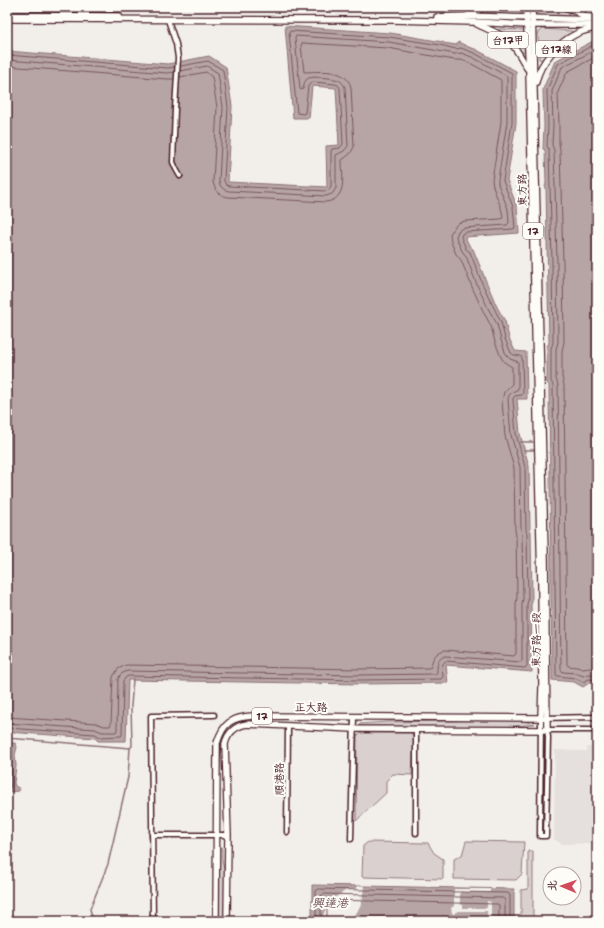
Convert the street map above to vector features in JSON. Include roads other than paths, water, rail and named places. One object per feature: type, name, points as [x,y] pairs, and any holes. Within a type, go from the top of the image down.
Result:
[{"type":"main road","points":[[466,16],[485,7]]},
{"type":"main road","name":"東方路","points":[[526,7],[530,22],[534,90],[540,444]]},
{"type":"main road","name":"東方路","points":[[532,7],[530,22],[529,72],[540,444]]},
{"type":"main road","points":[[566,7],[587,17],[597,19]]},
{"type":"main road","points":[[7,15],[434,18],[466,16],[530,22],[597,25]]},
{"type":"main road","points":[[7,19],[530,22],[597,19]]},
{"type":"main road","name":"台17甲","points":[[473,22],[508,40],[521,56],[529,72]]},
{"type":"main road","name":"台17線","points":[[534,90],[540,70],[556,49],[576,34],[597,28]]},
{"type":"main road","name":"東方路一段","points":[[540,444],[542,687],[544,730]]},
{"type":"main road","name":"正大路","points":[[216,921],[217,743],[224,727],[230,722],[237,718],[249,716],[544,718]]},
{"type":"main road","name":"正大路","points":[[227,921],[228,835],[225,744],[227,737],[234,728],[244,725],[354,729],[544,730]]},
{"type":"street","points":[[168,20],[176,44],[178,58],[173,162],[180,176]]},
{"type":"street","points":[[153,921],[151,716],[214,715]]},
{"type":"street","points":[[351,839],[354,717]]},
{"type":"street","name":"正大路","points":[[544,718],[597,717]]},
{"type":"street","name":"順港路","points":[[287,832],[288,726]]},
{"type":"street","points":[[416,729],[416,833]]},
{"type":"street","name":"正大路","points":[[544,730],[597,730]]},
{"type":"street","name":"東方路一段","points":[[544,730],[548,736],[546,836],[540,836],[544,730]]},
{"type":"street","points":[[152,835],[228,835]]},
{"type":"water","points":[[404,7],[473,7],[467,10],[440,12]]},
{"type":"water","points":[[285,26],[390,33],[457,45],[458,42],[475,49],[516,71],[516,123],[507,180],[517,207],[519,233],[465,237],[470,247],[473,249],[497,307],[505,321],[509,338],[515,351],[526,352],[527,399],[517,399],[520,434],[529,466],[532,672],[446,665],[448,683],[359,684],[128,680],[126,741],[98,741],[95,738],[7,732],[7,51],[168,64],[209,56],[226,67],[232,106],[228,182],[327,187],[326,146],[339,145],[336,88],[312,86],[309,118],[293,118]]},
{"type":"water","points":[[597,39],[597,684],[589,683],[583,687],[574,682],[552,680],[549,385],[547,383],[547,346],[549,343],[545,150],[543,149],[543,89],[555,61]]},
{"type":"water","points":[[7,743],[15,743],[17,747],[15,755],[16,766],[14,783],[15,786],[20,789],[19,791],[7,792]]},
{"type":"water","name":"興達港","points":[[312,885],[514,889],[514,921],[312,921]]},
{"type":"waterway","points":[[521,442],[533,442]]},
{"type":"waterway","points":[[524,450],[534,450]]},
{"type":"waterway","points":[[93,921],[90,909],[108,864],[128,777],[130,748],[132,746],[131,706],[133,679]]},
{"type":"waterway","points":[[7,738],[130,748]]}]
